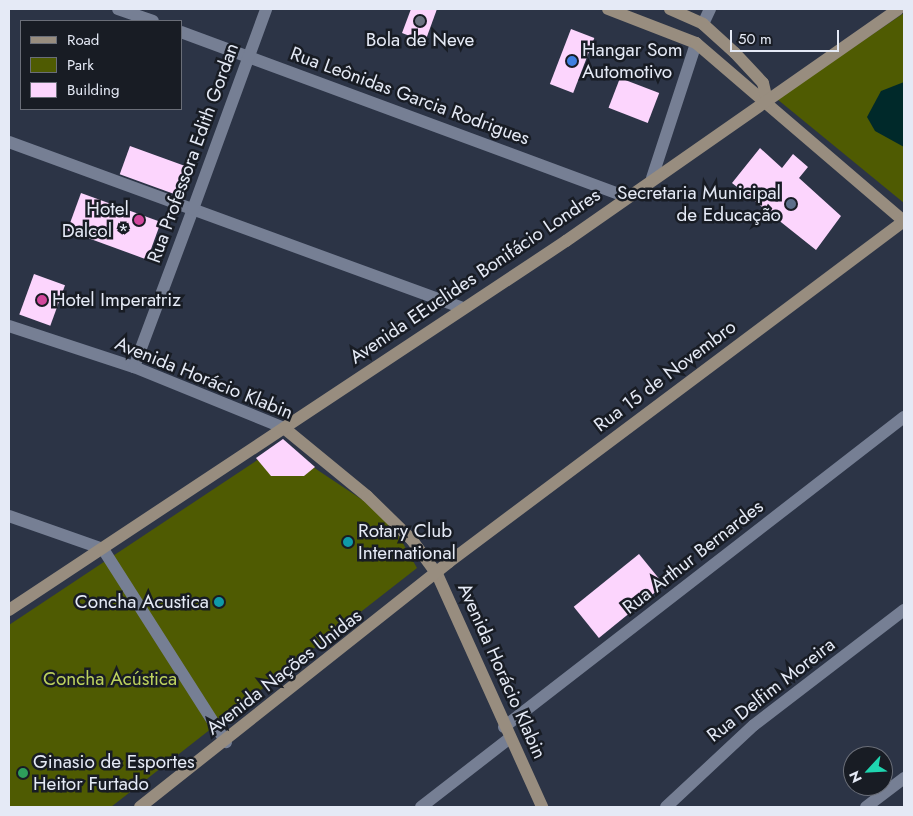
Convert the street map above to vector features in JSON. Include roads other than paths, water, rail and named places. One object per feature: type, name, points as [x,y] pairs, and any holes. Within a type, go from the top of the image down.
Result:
[{"type":"main road","points":[[608,9],[696,43],[768,100],[904,221]]},
{"type":"main road","points":[[670,9],[703,24],[763,83],[768,100]]},
{"type":"main road","name":"Avenida EEuclides Bonifácio Londres","points":[[103,549],[464,308],[768,100],[895,10]]},
{"type":"main road","name":"Rua 15 de Novembro","points":[[449,562],[904,221]]},
{"type":"main road","name":"Avenida Horácio Klabin","points":[[284,428],[367,496],[412,540],[437,574],[542,807]]},
{"type":"main road","points":[[9,610],[103,549]]},
{"type":"main road","name":"Avenida Nações Unidas","points":[[140,807],[226,742],[437,574],[449,562]]},
{"type":"street","points":[[118,9],[150,20]]},
{"type":"street","name":"Rua Professora Edith Gordan","points":[[134,367],[266,9]]},
{"type":"street","points":[[703,24],[710,9]]},
{"type":"street","name":"Rua Leônidas Garcia Rodrigues","points":[[182,32],[626,197]]},
{"type":"street","points":[[652,178],[696,43]]},
{"type":"street","points":[[9,142],[464,308]]},
{"type":"street","name":"Avenida Horácio Klabin","points":[[9,326],[134,367],[284,428]]},
{"type":"street","name":"Rua Arthur Bernardes","points":[[421,807],[507,732],[904,416]]},
{"type":"street","points":[[9,516],[103,549],[226,742]]},
{"type":"street","name":"Rua Delfim Moreira","points":[[666,807],[754,725],[904,610]]},
{"type":"street","points":[[866,807],[904,778]]},
{"type":"place","name":"Bola de Neve","points":[[420,21]]},
{"type":"place","name":"Hangar Som Automotivo","points":[[572,61]]},
{"type":"place","name":"Secretaria Municipal de Educação","points":[[791,204]]},
{"type":"place","name":"Hotel Dalcol *","points":[[139,220]]},
{"type":"place","name":"Hotel Imperatriz","points":[[42,300]]},
{"type":"place","name":"Rotary Club International","points":[[348,542]]},
{"type":"place","name":"Concha Acustica","points":[[219,602]]},
{"type":"place","name":"Ginasio de Esportes Heitor Furtado","points":[[23,773]]},
{"type":"park label","name":"Concha Acústica","points":[[110,679]]}]
